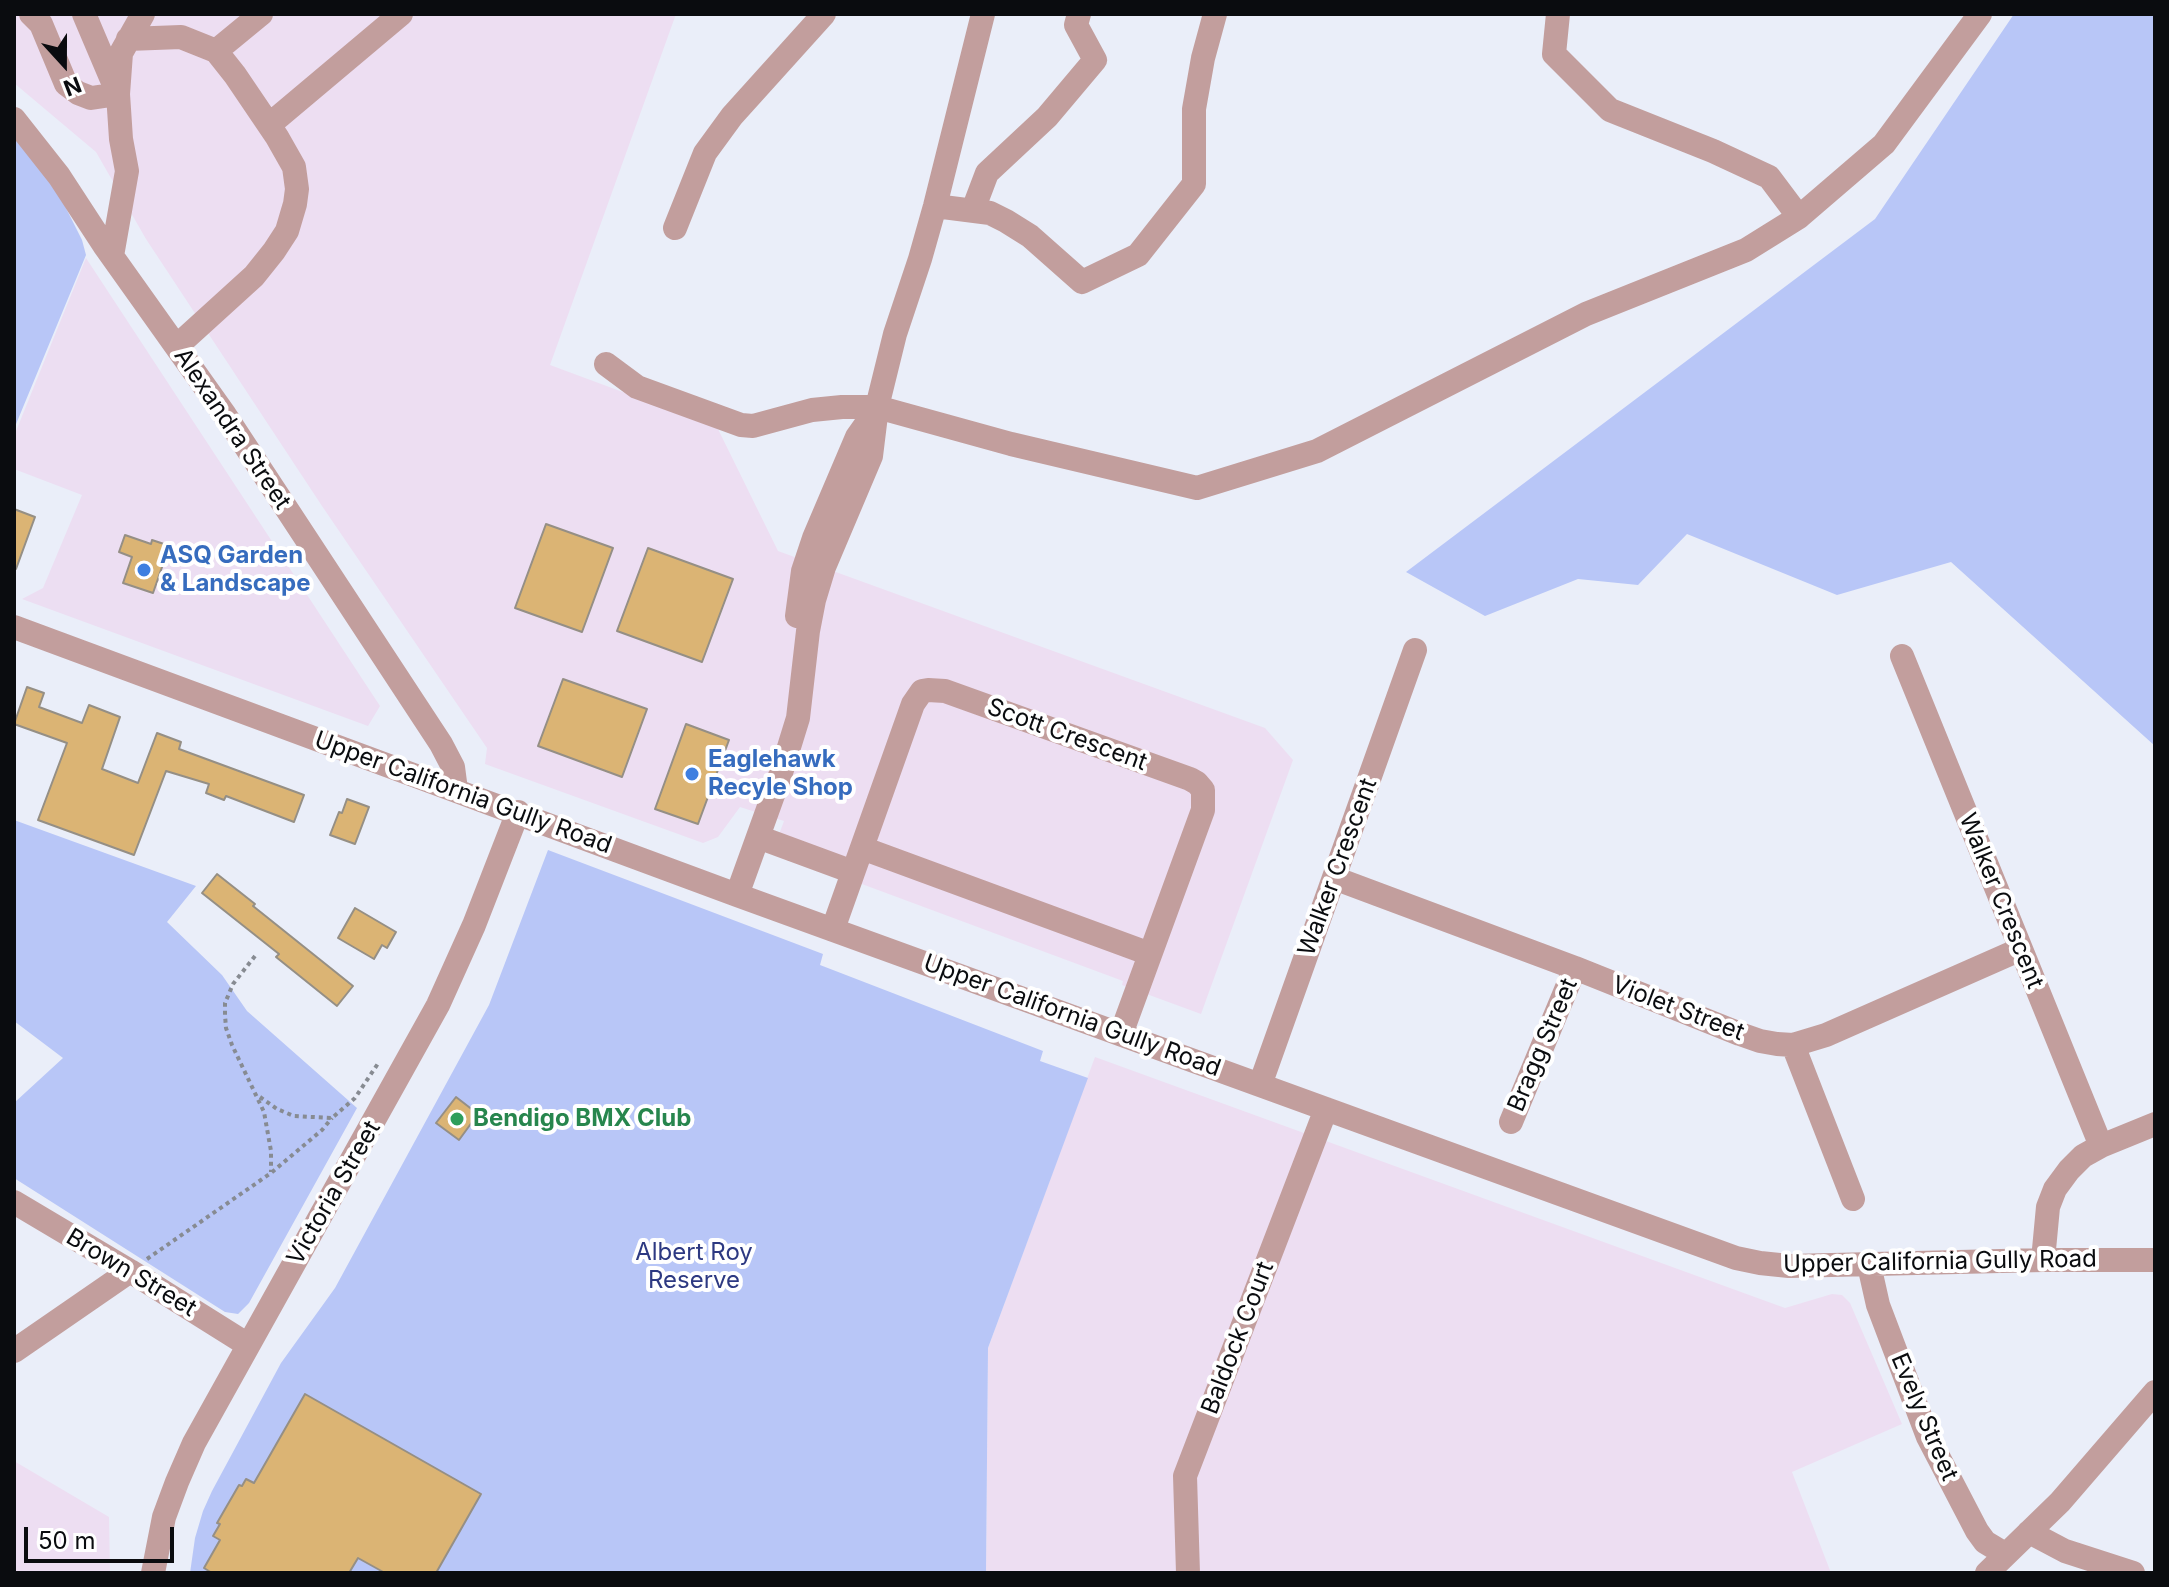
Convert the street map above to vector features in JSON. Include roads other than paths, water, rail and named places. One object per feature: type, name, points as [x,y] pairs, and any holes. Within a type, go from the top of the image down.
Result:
[{"type":"street","points":[[31,14],[41,24],[66,84],[91,98],[118,94]]},
{"type":"street","points":[[84,14],[118,94]]},
{"type":"street","points":[[112,256],[127,171],[118,94],[121,53],[143,14]]},
{"type":"street","points":[[216,51],[261,14]]},
{"type":"street","points":[[269,125],[401,14]]},
{"type":"street","points":[[675,228],[705,153],[732,116],[824,14]]},
{"type":"street","points":[[737,895],[789,744],[789,699],[803,571],[841,471],[857,437],[877,407],[895,334],[935,206],[983,14]]},
{"type":"street","points":[[973,210],[987,173],[1047,117],[1095,60],[1076,25],[1079,14]]},
{"type":"street","points":[[935,206],[990,213],[1030,236],[1082,282],[1138,255],[1194,184],[1194,109],[1215,14]]},
{"type":"street","points":[[1558,14],[1554,54],[1610,110],[1769,177],[1799,217]]},
{"type":"street","points":[[606,364],[637,387],[741,425],[753,426],[812,410],[877,407],[1011,444],[1197,488],[1317,451],[1586,314],[1746,250],[1799,217],[1884,144],[1980,14]]},
{"type":"street","points":[[128,39],[181,37],[216,51],[269,125],[294,167],[297,189],[287,231],[254,276],[177,346]]},
{"type":"street","name":"Alexandra Street","points":[[14,119],[59,176],[177,346],[441,744],[453,767],[456,790]]},
{"type":"street","name":"Upper California Gully Road","points":[[14,627],[737,895],[1736,1258],[1789,1266],[2155,1260]]},
{"type":"street","name":"Walker Crescent","points":[[1260,1085],[1415,650]]},
{"type":"street","name":"Walker Crescent","points":[[1902,656],[2101,1146]]},
{"type":"street","name":"Scott Crescent","points":[[833,929],[913,704],[922,691],[945,691],[1190,779],[1203,790],[1203,810],[1121,1034]]},
{"type":"street","name":"Victoria Street","points":[[153,1573],[164,1517],[194,1443],[438,1005],[474,925],[518,812]]},
{"type":"street","points":[[758,837],[853,872]]},
{"type":"street","points":[[862,848],[1150,954]]},
{"type":"street","name":"Violet Street","points":[[1334,878],[1575,968],[1750,1038],[1777,1044],[1793,1045],[1826,1035],[2021,949]]},
{"type":"street","name":"Bragg Street","points":[[1511,1122],[1575,968]]},
{"type":"street","points":[[1793,1045],[1853,1199]]},
{"type":"street","name":"Baldock Court","points":[[1188,1573],[1185,1476],[1326,1109]]},
{"type":"street","points":[[2043,1260],[2048,1207],[2055,1189],[2069,1170],[2083,1156],[2101,1146],[2155,1124]]},
{"type":"street","name":"Brown Street","points":[[14,1202],[248,1345]]},
{"type":"street","name":"Evely Street","points":[[1869,1265],[1878,1305],[1928,1437],[1977,1531],[1985,1542],[2005,1554]]},
{"type":"street","points":[[14,1351],[130,1271]]},
{"type":"street","points":[[1987,1573],[2060,1502],[2155,1392]]},
{"type":"street","points":[[2029,1532],[2065,1551],[2133,1573]]},
{"type":"place","name":"ASQ Garden & Landscape","points":[[144,570]]},
{"type":"place","name":"Eaglehawk Recyle Shop","points":[[692,774]]},
{"type":"place","name":"Bendigo BMX Club","points":[[457,1119]]},
{"type":"park label","name":"Albert Roy Reserve","points":[[694,1267]]}]
